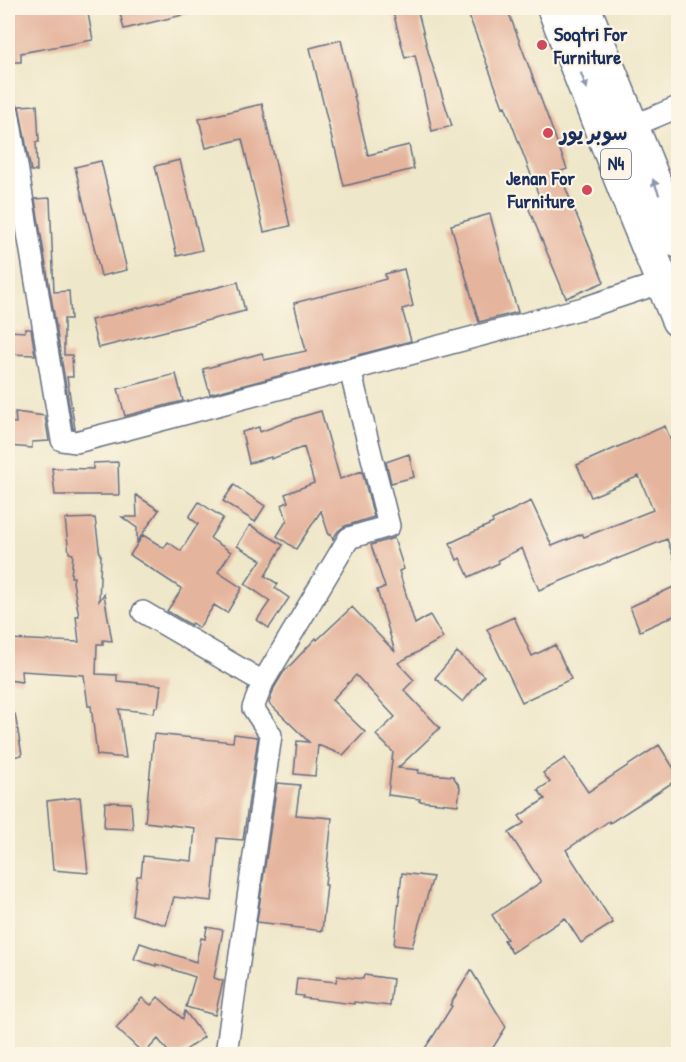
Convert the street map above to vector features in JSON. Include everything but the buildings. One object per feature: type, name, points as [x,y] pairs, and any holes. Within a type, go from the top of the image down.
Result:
[{"type":"highway","name":"N4","points":[[554,8],[678,241]]},
{"type":"highway","name":"N4","points":[[584,8],[663,282],[678,320]]},
{"type":"street","points":[[619,132],[678,107]]},
{"type":"street","points":[[8,111],[62,440],[76,442],[587,308],[663,282]]},
{"type":"street","points":[[226,1054],[271,735],[254,708],[263,682],[349,538],[389,526],[350,370]]},
{"type":"street","points":[[143,612],[263,682]]},
{"type":"place","name":"Soqtri For Furniture","points":[[542,45]]},
{"type":"place","name":"سوبر يور","points":[[548,133]]},
{"type":"place","name":"Jenan For Furniture","points":[[587,190]]}]
